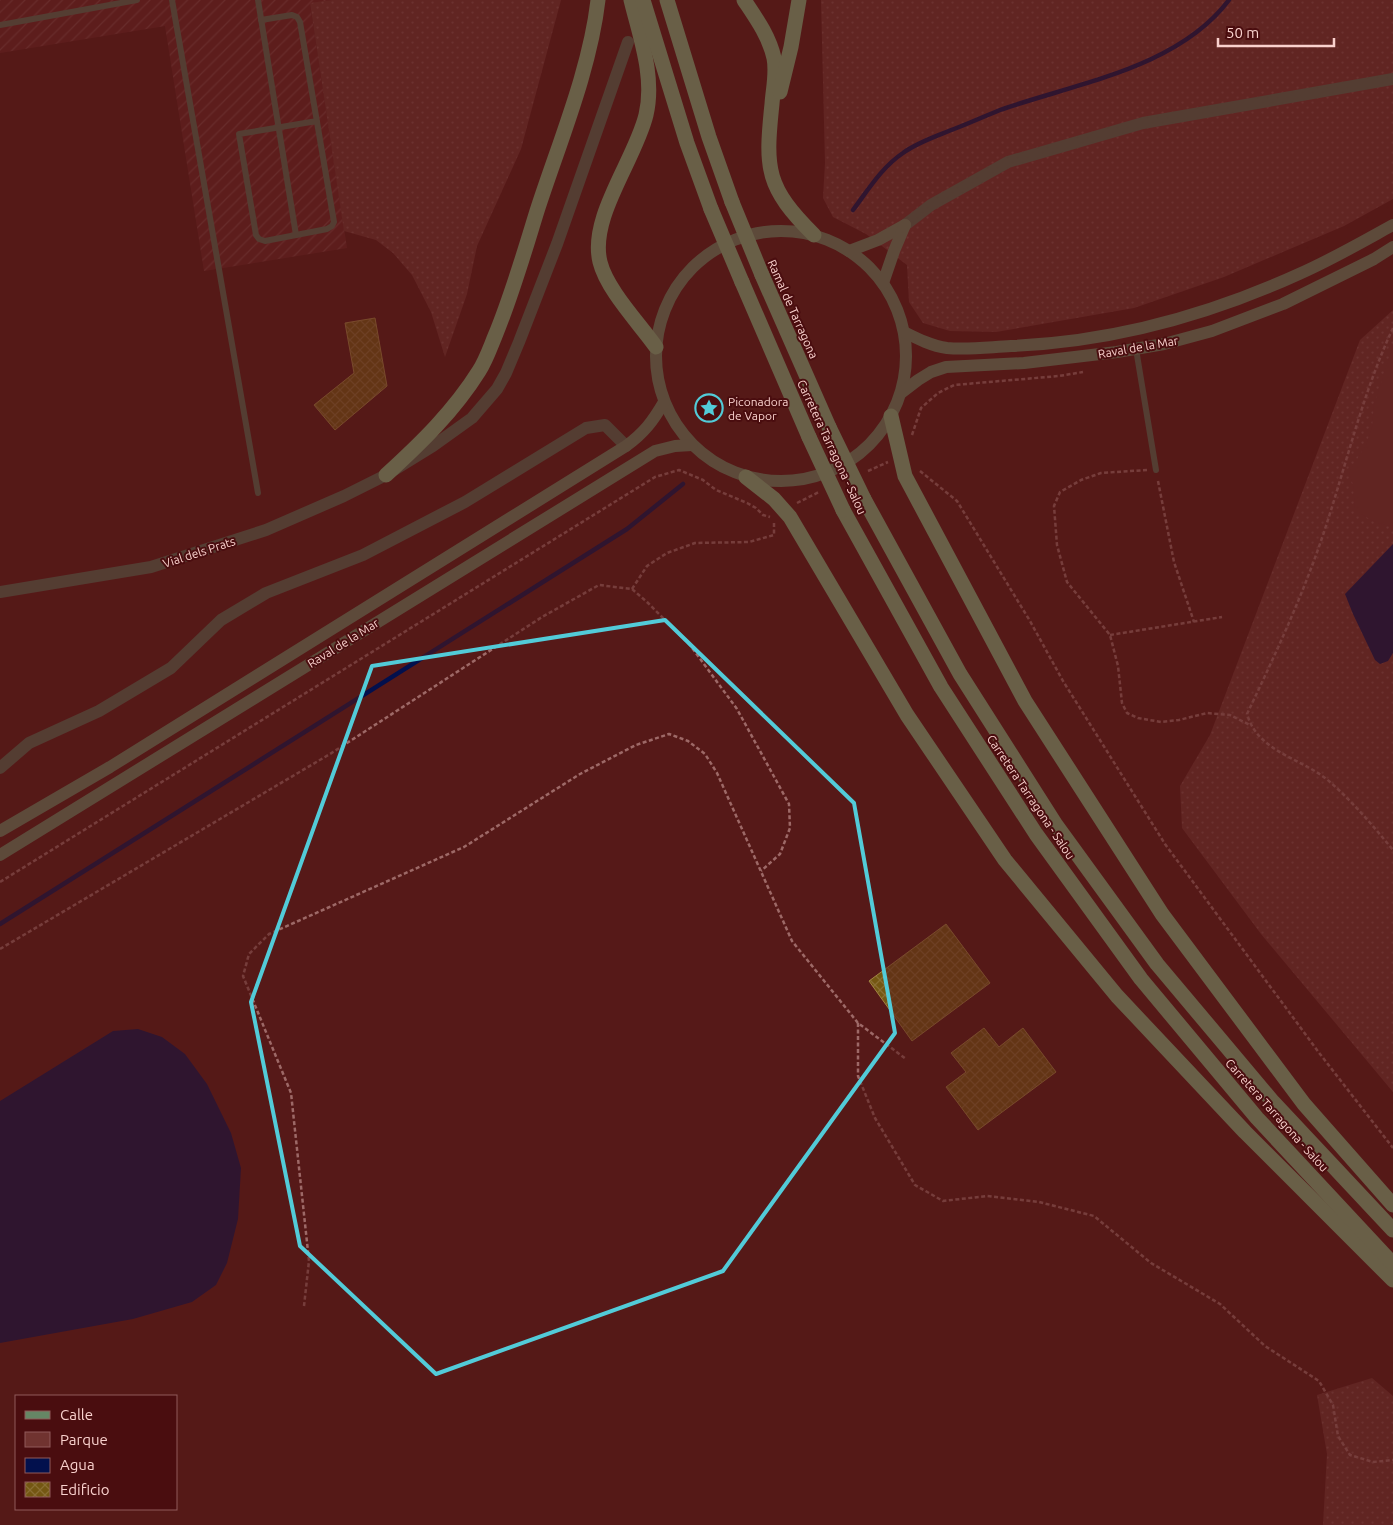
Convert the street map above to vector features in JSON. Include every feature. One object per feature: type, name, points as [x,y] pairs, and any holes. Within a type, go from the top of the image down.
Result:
[{"type":"highway","points":[[386,475],[426,438],[453,407],[480,369],[490,349],[516,277],[578,88],[588,52],[598,0]]},
{"type":"highway","points":[[630,0],[646,59],[649,94],[640,136],[604,213],[598,247],[600,261],[617,295],[656,347]]},
{"type":"highway","name":"Carretera Tarragona - Salou","points":[[643,0],[687,143],[710,208],[809,438],[844,510],[941,687],[1036,834],[1141,978],[1256,1118],[1393,1264]]},
{"type":"highway","name":"Ramal de Tarragona","points":[[667,0],[703,119],[732,202],[829,427]]},
{"type":"highway","points":[[744,0],[769,41],[774,60],[768,145],[769,166],[773,181],[785,204],[814,235]]},
{"type":"highway","points":[[768,145],[791,47],[799,0]]},
{"type":"highway","points":[[891,416],[905,476],[1025,701],[1162,914],[1304,1104],[1393,1205]]},
{"type":"highway","name":"Carretera Tarragona - Salou","points":[[829,427],[864,499],[960,674],[1056,824],[1157,964],[1273,1102],[1393,1230]]},
{"type":"highway","points":[[746,477],[774,498],[779,512],[790,517],[907,715],[1005,860],[1124,1004],[1245,1132],[1393,1280]]},
{"type":"street","name":"Vial dels Prats","points":[[0,592],[151,567],[266,530],[344,496],[386,475],[433,446],[472,418],[486,402],[506,372],[541,288],[628,42]]},
{"type":"street","points":[[849,250],[878,240],[905,225],[931,205],[1008,162],[1143,123],[1393,78]]},
{"type":"street","points":[[883,283],[905,225]]},
{"type":"street","name":"Raval de la Mar","points":[[904,332],[928,343],[946,348],[1031,346],[1098,338],[1161,324],[1224,305],[1300,274],[1393,225]]},
{"type":"street","points":[[790,231],[814,235],[849,250],[868,265],[883,283],[896,306],[904,332],[906,362],[901,393],[891,416],[878,436],[861,454],[829,472],[794,482],[770,482],[746,477],[717,464],[692,445],[676,425],[664,402],[658,381],[656,347],[660,323],[669,300],[686,275],[709,254],[730,242],[766,232],[790,231]]},
{"type":"street","name":"Raval de la Mar","points":[[901,393],[924,376],[946,366],[1024,363],[1136,349],[1164,344],[1212,331],[1283,304],[1393,247]]},
{"type":"street","name":"Raval de la Mar","points":[[0,831],[118,762],[626,446],[641,436],[653,421],[664,402]]},
{"type":"street","points":[[0,768],[29,743],[99,711],[171,668],[221,620],[266,593],[372,551],[465,502],[586,428],[605,425],[626,446]]},
{"type":"street","name":"Raval de la Mar","points":[[0,854],[655,451],[674,446],[692,445]]},
{"type":"lane","points":[[0,25],[137,0]]},
{"type":"lane","points":[[172,0],[258,493]]},
{"type":"lane","points":[[258,0],[296,235]]},
{"type":"lane","points":[[261,20],[292,15],[297,17],[300,22],[317,121],[334,222],[327,229],[265,240],[259,239],[256,235],[239,134],[317,121]]},
{"type":"lane","points":[[1136,349],[1156,470]]},
{"type":"path","points":[[1250,725],[1247,714],[1309,578],[1373,375],[1393,328]]},
{"type":"path","points":[[861,474],[908,452],[912,431],[921,408],[938,393],[954,385],[1059,376],[1086,371]]},
{"type":"path","points":[[900,457],[930,478],[957,502],[1030,621],[1063,681],[1165,844],[1320,1054],[1393,1148]]},
{"type":"path","points":[[0,882],[655,477],[679,470],[703,480],[716,490],[756,508],[763,515],[769,517],[820,492]]},
{"type":"path","points":[[1194,622],[1174,562],[1156,470],[1101,473],[1081,480],[1060,492],[1054,506],[1057,545],[1066,582],[1110,635],[1118,666],[1122,703],[1127,713],[1138,718],[1161,722],[1207,713],[1230,715],[1250,725],[1274,750],[1314,769],[1329,781],[1359,809],[1393,850]]},
{"type":"path","points":[[632,589],[647,566],[667,553],[695,544],[749,542],[774,535],[779,512]]},
{"type":"path","points":[[0,949],[330,754],[542,617],[599,585],[632,589],[647,602],[690,645],[737,709],[789,804],[790,828],[780,854],[762,871]]},
{"type":"path","points":[[1110,635],[1222,617]]},
{"type":"path","points":[[304,1306],[309,1261],[291,1093],[243,976],[249,954],[269,934],[464,847],[580,774],[636,745],[669,734],[688,741],[705,754],[717,773],[792,941],[858,1023],[906,1059]]},
{"type":"path","points":[[858,1023],[858,1076],[876,1118],[915,1185],[943,1201],[987,1196],[1039,1202],[1094,1216],[1151,1263],[1220,1304],[1265,1346],[1319,1381],[1333,1405],[1338,1436],[1350,1455],[1373,1462],[1393,1460]]},
{"type":"highlighted area","points":[[665,620],[854,803],[895,1033],[723,1271],[436,1374],[300,1246],[251,1002],[372,666]]},
{"type":"shaded area","points":[[0,0],[332,0],[310,4],[347,248],[204,271],[165,26],[0,53]]},
{"type":"green space","points":[[332,0],[561,0],[521,149],[477,246],[467,294],[445,357],[431,312],[412,275],[393,253],[376,240],[344,231],[310,3]]},
{"type":"green space","points":[[821,0],[1393,0],[1393,199],[1344,226],[1224,277],[1134,308],[996,332],[950,331],[923,323],[909,302],[907,265],[866,234],[833,217],[823,198],[825,163]]},
{"type":"green space","points":[[1393,310],[1393,1092],[1261,934],[1182,828],[1180,786],[1210,735],[1360,340]]},
{"type":"green space","points":[[1393,346],[1393,526],[1372,520],[1355,509],[1353,485],[1349,472],[1366,445],[1372,427],[1374,405]]},
{"type":"green space","points":[[1372,1378],[1393,1396],[1393,1525],[1323,1525],[1327,1454],[1317,1395]]},
{"type":"water","points":[[1393,544],[1393,653],[1388,661],[1380,664],[1375,660],[1345,594]]},
{"type":"water","points":[[138,1029],[162,1037],[185,1054],[207,1084],[231,1133],[241,1168],[238,1219],[227,1263],[216,1285],[192,1302],[133,1319],[0,1343],[0,1101],[113,1031]]},
{"type":"building","points":[[375,318],[387,386],[335,430],[314,405],[354,373],[345,323]]},
{"type":"building","points":[[946,924],[990,983],[912,1041],[869,981]]},
{"type":"building","points":[[984,1028],[999,1047],[1023,1028],[1056,1072],[978,1130],[946,1087],[966,1072],[951,1053]]},
{"type":"waterway","points":[[853,210],[888,165],[915,146],[1000,110],[1093,81],[1154,58],[1183,42],[1208,23],[1229,0]]},
{"type":"waterway","points":[[0,924],[627,529],[683,484]]},
{"type":"place","name":"Piconadora de Vapor","points":[[709,408]]}]
